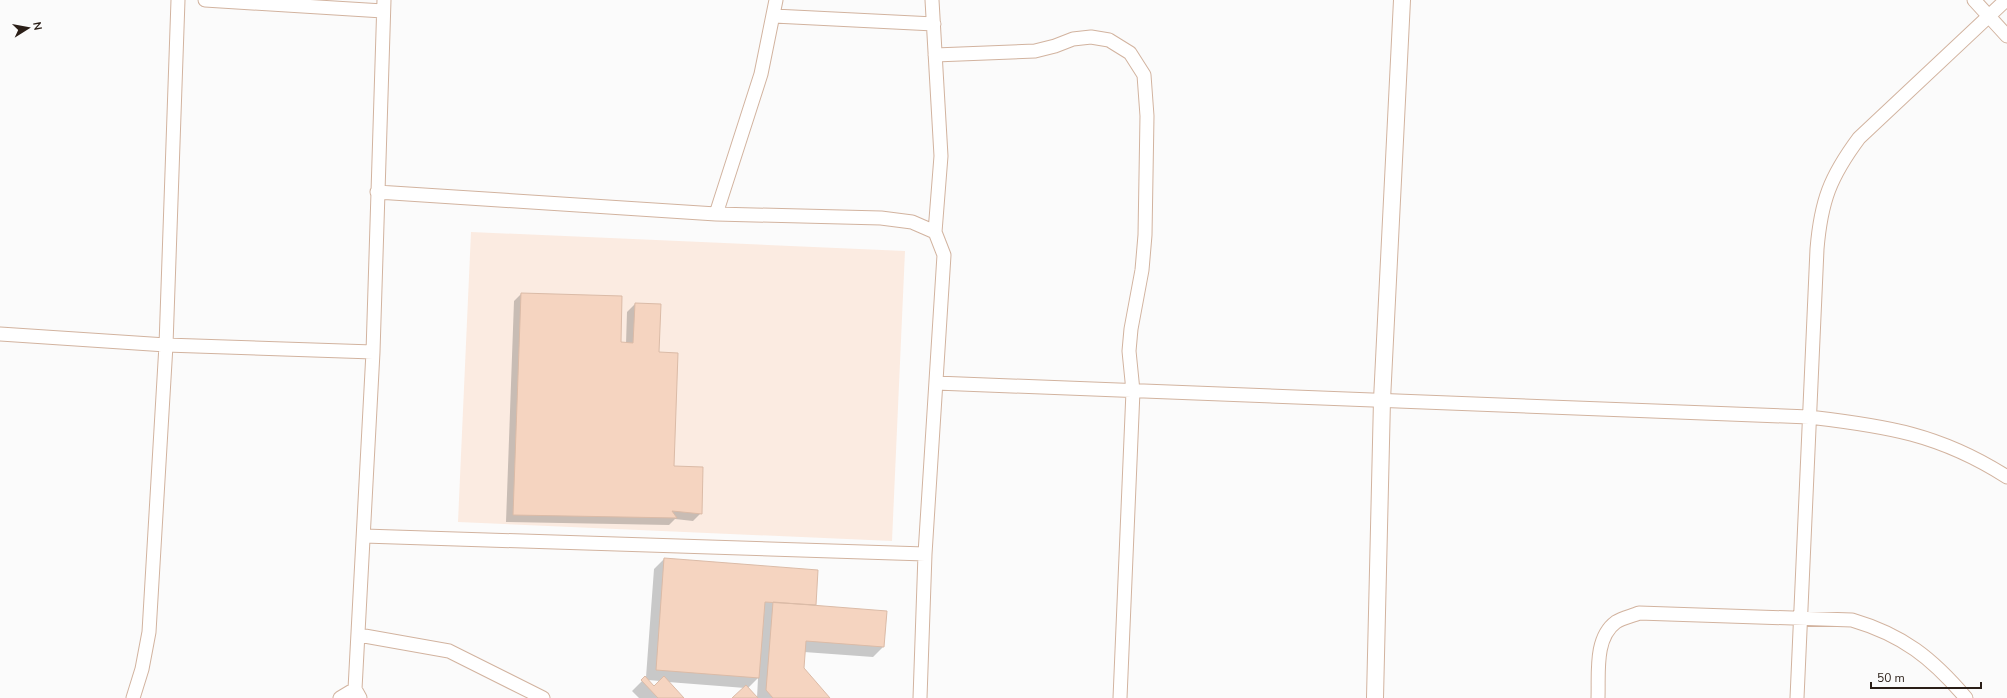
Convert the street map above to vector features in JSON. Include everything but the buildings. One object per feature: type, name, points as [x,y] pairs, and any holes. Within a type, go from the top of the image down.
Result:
[{"type":"street","points":[[133,698],[142,669],[149,632],[166,345],[178,0]]},
{"type":"street","points":[[205,0],[384,5],[373,352],[359,634],[358,694],[340,698]]},
{"type":"street","points":[[716,214],[761,74],[774,16],[776,0]]},
{"type":"street","points":[[920,698],[925,554],[944,255],[935,232],[940,156],[932,0]]},
{"type":"street","points":[[1375,698],[1382,400],[1402,0]]},
{"type":"street","points":[[1974,0],[2007,36]]},
{"type":"street","points":[[1797,698],[1817,249],[1820,219],[1828,190],[1841,163],[1859,138],[2006,0]]},
{"type":"street","points":[[774,16],[934,24]]},
{"type":"street","points":[[935,55],[1035,51],[1055,46],[1073,39],[1091,37],[1109,40],[1130,53],[1144,76],[1147,116],[1145,235],[1142,270],[1131,329],[1129,351],[1133,391],[1120,698]]},
{"type":"street","points":[[377,192],[716,214],[881,218],[912,222],[935,232]]},
{"type":"street","points":[[0,334],[166,345],[373,352]]},
{"type":"street","points":[[936,383],[1809,417],[1892,428],[1927,437],[1960,450],[2007,477]]},
{"type":"street","points":[[364,536],[925,554]]},
{"type":"street","points":[[1598,698],[1600,648],[1606,632],[1617,621],[1639,613],[1852,620],[1877,627],[1906,642],[1930,660],[1966,698]]},
{"type":"street","points":[[359,634],[449,651],[543,698]]},
{"type":"street","points":[[1363,698],[1375,672]]},
{"type":"shaded area","points":[[471,232],[905,251],[892,541],[458,522]]}]
